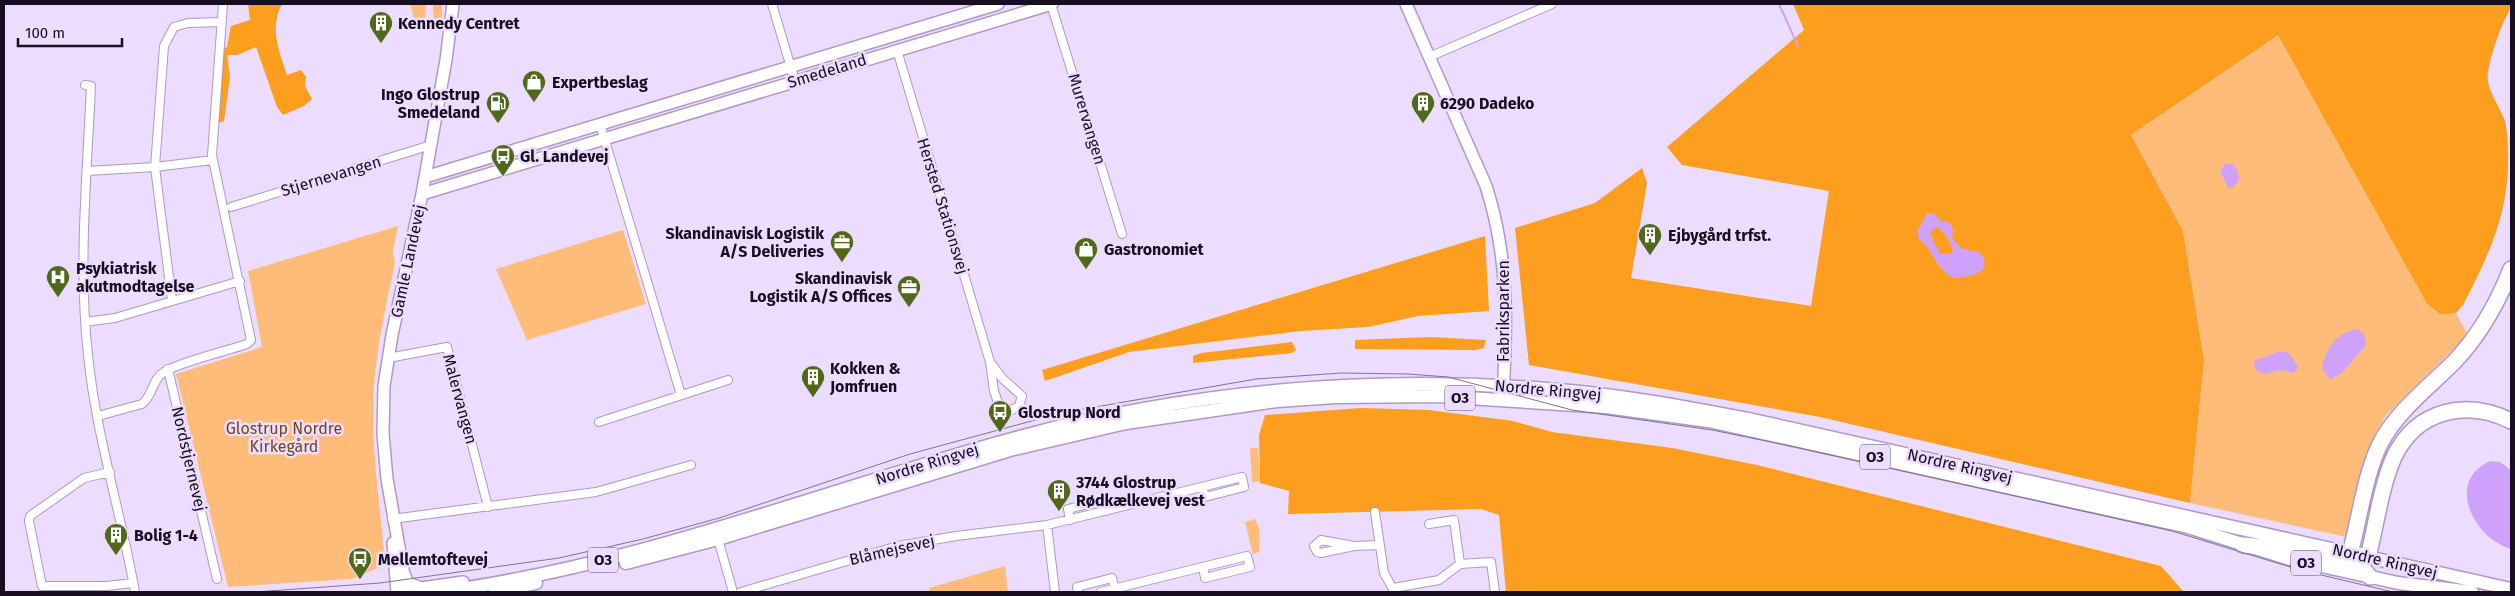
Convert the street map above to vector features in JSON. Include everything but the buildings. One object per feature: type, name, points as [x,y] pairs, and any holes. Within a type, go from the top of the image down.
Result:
[{"type":"highway","points":[[2370,577],[2359,557],[2379,468],[2397,421],[2475,336],[2501,293],[2511,269]]},
{"type":"highway","points":[[2359,557],[2392,463],[2400,446],[2411,434],[2435,416],[2465,409],[2495,413],[2511,421]]},
{"type":"highway","points":[[2243,545],[2359,557]]},
{"type":"main road","name":"Nordre Ringvej","points":[[493,588],[659,546],[1014,438],[1109,415],[1192,402],[1319,387],[1396,384],[1503,386],[1661,402],[1753,420],[2359,557],[2511,589]]},
{"type":"main road","name":"Nordre Ringvej","points":[[439,592],[493,588],[649,557],[718,539],[1010,450],[1126,422],[1268,402],[1335,397],[1438,396],[1606,407],[1708,421],[2188,527],[2290,559],[2370,577],[2472,592]]},
{"type":"street","points":[[168,369],[249,343],[251,336],[212,160],[212,130],[223,4]]},
{"type":"street","name":"Gamle Landevej","points":[[396,592],[392,519],[383,434],[383,401],[388,358],[422,194],[446,60],[453,4]]},
{"type":"street","points":[[772,4],[795,81]]},
{"type":"street","name":"Smedeland","points":[[425,177],[998,4]]},
{"type":"street","name":"Smedeland","points":[[422,194],[1051,4]]},
{"type":"street","name":"Murervangen","points":[[1051,4],[1122,234]]},
{"type":"street","name":"Fabriksparken","points":[[1406,4],[1486,186],[1495,214],[1505,280],[1502,400]]},
{"type":"street","points":[[1429,57],[1552,4]]},
{"type":"street","points":[[172,301],[155,167],[164,46],[168,35],[174,27],[188,23],[221,22]]},
{"type":"street","points":[[915,28],[920,44]]},
{"type":"street","name":"Hersted Stationsvej","points":[[897,50],[990,362],[994,391],[1000,408],[1012,410],[1020,406],[1022,396],[1002,378],[990,362]]},
{"type":"street","points":[[85,84],[91,86],[83,249],[85,322],[90,371],[98,416],[135,592]]},
{"type":"street","points":[[600,124],[681,395]]},
{"type":"street","name":"Stjernevangen","points":[[231,207],[431,145]]},
{"type":"street","points":[[87,171],[155,167],[212,160]]},
{"type":"street","points":[[85,322],[115,318],[240,281]]},
{"type":"street","name":"Malervangen","points":[[388,358],[447,347],[488,507]]},
{"type":"street","name":"Nordstjernevej","points":[[98,416],[142,404],[146,401],[156,379],[168,369],[217,578]]},
{"type":"street","points":[[599,422],[728,380]]},
{"type":"street","points":[[392,519],[596,492],[691,465]]},
{"type":"street","points":[[110,472],[84,478],[30,516],[29,521],[42,586],[107,586],[133,583]]},
{"type":"street","name":"Blåmejsevej","points":[[741,592],[898,546],[956,536],[1047,525],[1242,477],[1244,488],[1205,497],[1202,487]]},
{"type":"street","points":[[1374,512],[1384,573],[1394,590],[1439,580],[1460,564],[1491,562],[1495,592]]},
{"type":"street","name":"Gamle Landevej","points":[[392,519],[407,592]]},
{"type":"street","points":[[1429,524],[1454,520],[1460,564]]},
{"type":"street","points":[[1047,525],[1055,592]]},
{"type":"street","points":[[718,539],[733,592]]},
{"type":"street","points":[[1354,546],[1380,545]]},
{"type":"street","points":[[1101,592],[1115,589],[1202,567],[1247,556],[1250,567],[1205,578],[1202,567]]},
{"type":"street","points":[[405,576],[408,582],[421,588],[485,581],[493,588]]},
{"type":"street","points":[[1078,592],[1077,587],[1112,578],[1115,589]]},
{"type":"green space","points":[[410,4],[426,4],[425,19],[415,22]]},
{"type":"green space","points":[[433,4],[442,4],[442,20],[434,23]]},
{"type":"green space","points":[[2278,34],[2427,304],[2441,315],[2456,313],[2468,335],[2386,415],[2371,444],[2346,537],[2190,503],[2204,359],[2183,231],[2131,135]]},
{"type":"green space","name":"Glostrup Nordre Kirkegård","points":[[398,226],[393,251],[395,263],[378,349],[373,402],[375,463],[385,565],[351,579],[228,587],[176,374],[262,347],[248,271]]},
{"type":"green space","points":[[623,230],[646,304],[527,340],[496,269]]},
{"type":"green space","points":[[1250,448],[1258,448],[1260,481],[1252,482]]},
{"type":"green space","points":[[1255,519],[1259,528],[1259,552],[1253,554],[1245,522]]},
{"type":"green space","points":[[1005,566],[1008,592],[930,592],[929,588]]},
{"type":"shaded area","points":[[248,4],[282,4],[276,22],[277,40],[281,57],[287,75],[301,70],[306,77],[305,86],[312,99],[304,106],[283,115],[277,107],[256,47],[237,55],[227,55],[230,77],[224,121],[215,124],[222,49],[227,47],[231,26],[250,20]]},
{"type":"shaded area","points":[[1793,4],[2511,4],[2495,44],[2488,72],[2491,92],[2506,125],[2508,175],[2500,219],[2484,261],[2463,305],[2456,313],[2441,315],[2427,304],[2278,35],[2131,135],[2183,231],[2204,360],[2190,503],[1820,417],[1529,365],[1515,228],[1595,203],[1642,168],[1647,183],[1631,278],[1811,306],[1829,191],[1682,165],[1667,147],[1804,30]]},
{"type":"shaded area","points":[[2225,164],[2233,164],[2238,171],[2239,180],[2233,188],[2228,188],[2220,171]]},
{"type":"shaded area","points":[[1927,213],[1933,213],[1941,221],[1949,222],[1953,229],[1952,238],[1961,248],[1981,253],[1984,260],[1982,270],[1972,275],[1953,278],[1942,269],[1928,248],[1918,238],[1918,230]],"holes":[[[1938,227],[1947,237],[1953,249],[1951,254],[1940,254],[1930,234],[1933,229]]]},
{"type":"shaded area","points":[[1485,236],[1489,311],[1418,316],[1368,327],[1301,331],[1129,352],[1045,381],[1042,370]]},
{"type":"shaded area","points":[[2358,329],[2364,334],[2366,345],[2344,371],[2330,380],[2322,368],[2329,348],[2333,342],[2344,334]]},
{"type":"shaded area","points":[[1430,337],[1486,340],[1484,348],[1475,350],[1355,349],[1355,340]]},
{"type":"shaded area","points":[[1292,342],[1296,350],[1292,353],[1193,363],[1193,356],[1201,353]]},
{"type":"shaded area","points":[[2280,351],[2286,352],[2293,358],[2298,367],[2295,373],[2281,370],[2264,374],[2255,370],[2254,361]]},
{"type":"shaded area","points":[[1360,408],[1429,410],[1513,421],[1552,432],[1672,448],[1757,465],[2161,566],[2184,592],[1506,592],[1499,515],[1481,509],[1288,514],[1289,491],[1260,483],[1259,435],[1265,415]]},
{"type":"shaded area","points":[[2491,461],[2500,462],[2511,470],[2511,549],[2498,543],[2486,534],[2476,522],[2467,495],[2469,481],[2477,470]]},
{"type":"waterway","points":[[1779,4],[1798,46]]},
{"type":"tram line","points":[[255,592],[380,583],[559,558],[643,539],[719,518],[910,454],[1061,413],[1256,379],[1341,373],[1408,374],[1448,377],[1572,410],[1712,430],[1786,445],[2172,531],[2300,570],[2393,592]]},
{"type":"place","name":"Kennedy Centret","points":[[381,44]]},
{"type":"place","name":"Expertbeslag","points":[[534,103]]},
{"type":"place","name":"Ingo Glostrup Smedeland","points":[[498,124]]},
{"type":"place","name":"6290 Dadeko","points":[[1423,124]]},
{"type":"place","name":"Gl. Landevej","points":[[503,177]]},
{"type":"place","name":"Ejbygård trfst.","points":[[1650,256]]},
{"type":"place","name":"Skandinavisk Logistik A/S Deliveries","points":[[842,263]]},
{"type":"place","name":"Gastronomiet","points":[[1086,270]]},
{"type":"place","name":"Psykiatrisk akutmodtagelse","points":[[58,298]]},
{"type":"place","name":"Skandinavisk Logistik A/S Offices","points":[[909,308]]},
{"type":"place","name":"Kokken & Jomfruen","points":[[813,398]]},
{"type":"place","name":"Glostrup Nord","points":[[1000,433]]},
{"type":"place","name":"3744 Glostrup Rødkælkevej vest","points":[[1059,512]]},
{"type":"place","name":"Bolig 1-4","points":[[116,556]]},
{"type":"place","name":"Mellemtoftevej","points":[[360,580]]}]
